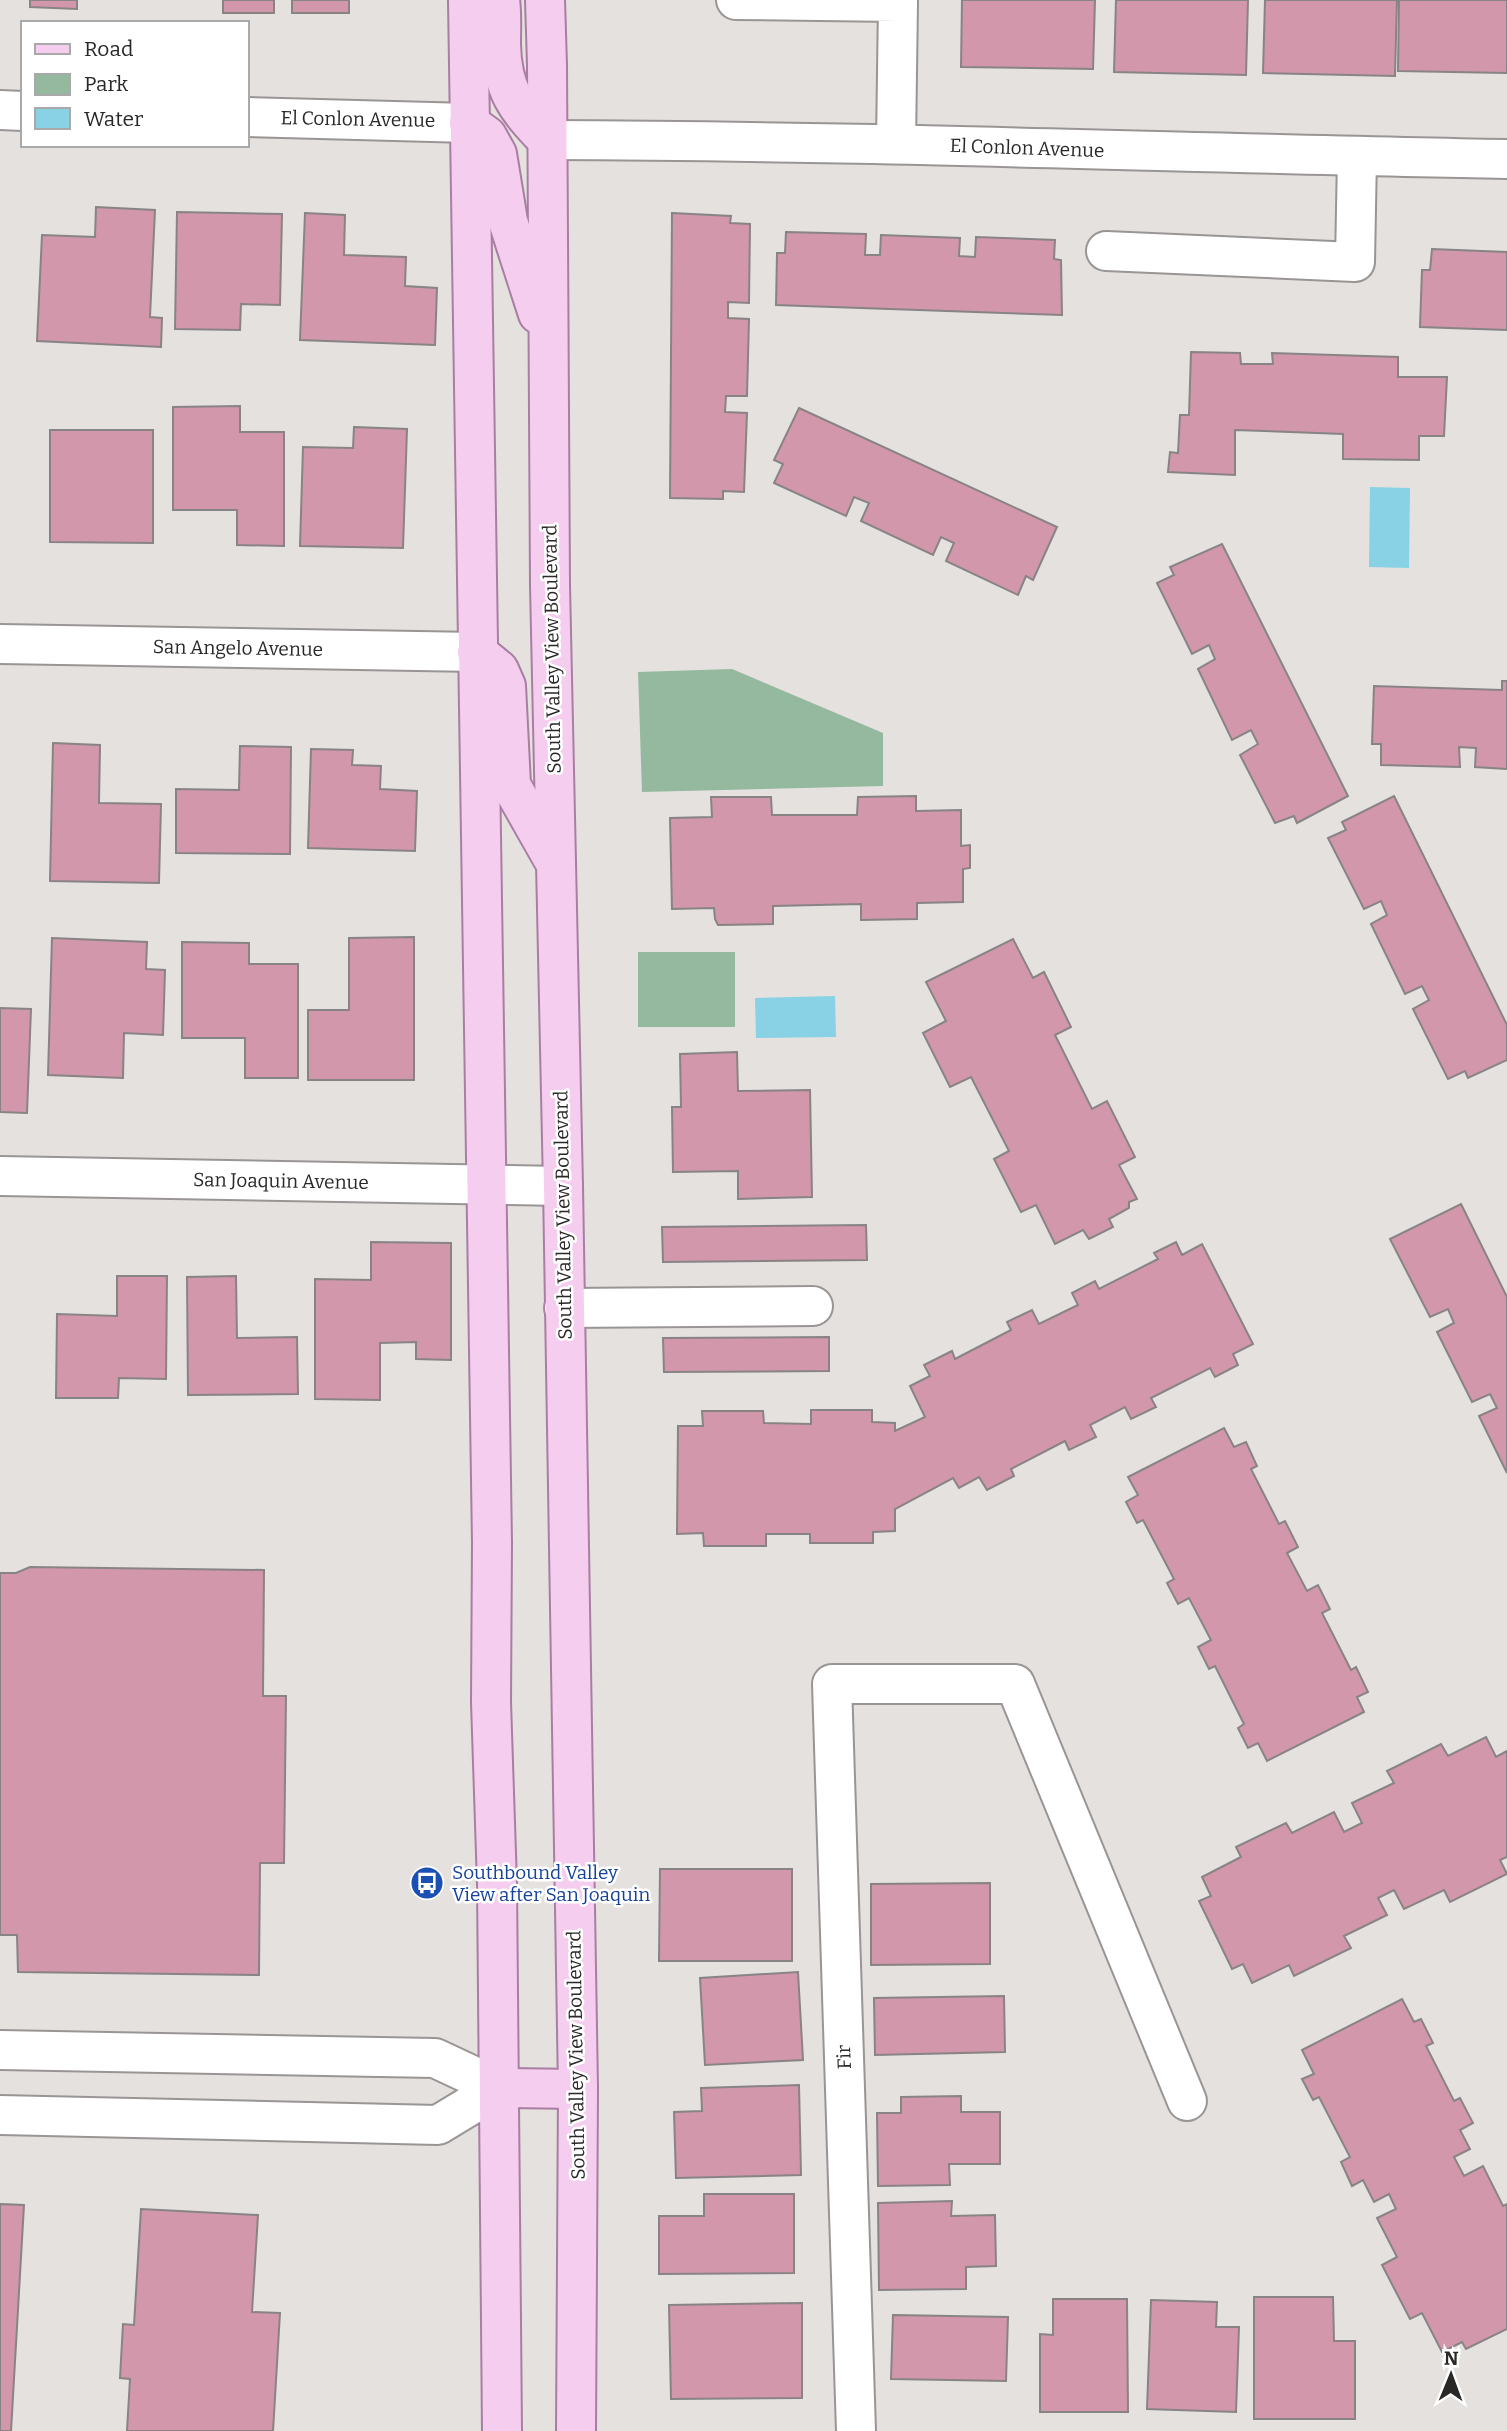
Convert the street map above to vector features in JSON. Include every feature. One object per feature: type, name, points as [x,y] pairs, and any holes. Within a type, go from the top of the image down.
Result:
[{"type":"main road","points":[[468,0],[492,1543],[491,1702],[497,1847],[502,2431]]},
{"type":"main road","points":[[500,0],[502,65],[507,88],[523,116],[547,140]]},
{"type":"main road","name":"South Valley View Boulevard","points":[[545,0],[550,572],[578,2089],[576,2431]]},
{"type":"main road","points":[[468,123],[487,136],[496,154],[508,221],[550,349]]},
{"type":"main road","points":[[477,652],[499,670],[506,687],[511,785],[556,864]]},
{"type":"main road","points":[[499,2088],[578,2089]]},
{"type":"street","points":[[736,0],[898,2],[897,144]]},
{"type":"street","points":[[0,110],[21,111]]},
{"type":"street","name":"El Conlon Avenue","points":[[248,117],[468,123]]},
{"type":"street","name":"El Conlon Avenue","points":[[547,140],[897,144],[1507,159]]},
{"type":"street","points":[[1106,251],[1356,262],[1357,156]]},
{"type":"street","name":"San Angelo Avenue","points":[[0,644],[477,652]]},
{"type":"street","name":"San Joaquin Avenue","points":[[0,1176],[563,1185]]},
{"type":"street","points":[[565,1308],[813,1306]]},
{"type":"street","name":"Fir","points":[[856,2431],[832,1684],[1015,1684],[1187,2101]]},
{"type":"street","points":[[0,2050],[435,2058],[499,2088]]},
{"type":"street","points":[[0,2115],[438,2125],[499,2088]]},
{"type":"green space","points":[[732,669],[883,733],[883,786],[642,792],[638,672]]},
{"type":"green space","points":[[638,952],[735,952],[735,1027],[638,1027]]},
{"type":"water","points":[[1370,487],[1410,488],[1409,568],[1369,567]]},
{"type":"water","points":[[835,996],[836,1037],[756,1038],[755,998]]},
{"type":"building","points":[[30,0],[77,0],[77,9],[30,7]]},
{"type":"building","points":[[223,0],[274,0],[274,13],[223,13]]},
{"type":"building","points":[[292,0],[349,0],[349,13],[292,13]]},
{"type":"building","points":[[962,0],[1095,0],[1093,69],[961,67]]},
{"type":"building","points":[[1116,0],[1248,0],[1246,75],[1114,72]]},
{"type":"building","points":[[1265,0],[1397,0],[1395,76],[1263,73]]},
{"type":"building","points":[[1399,0],[1507,0],[1507,73],[1398,71]]},
{"type":"building","points":[[96,207],[155,210],[150,317],[162,318],[161,347],[37,341],[42,235],[95,237]]},
{"type":"building","points":[[177,212],[282,214],[280,305],[241,304],[240,330],[175,329]]},
{"type":"building","points":[[305,213],[345,215],[344,255],[406,257],[405,286],[437,288],[435,345],[300,340]]},
{"type":"building","points":[[672,213],[731,216],[730,223],[750,224],[749,303],[728,302],[728,318],[749,319],[747,396],[726,396],[725,412],[747,413],[744,492],[723,491],[723,499],[670,498]]},
{"type":"building","points":[[786,232],[866,234],[865,255],[880,255],[881,235],[960,238],[959,256],[975,257],[976,237],[1055,240],[1054,259],[1061,260],[1062,315],[776,305],[777,253],[785,253]]},
{"type":"building","points":[[1432,249],[1507,252],[1507,330],[1420,327],[1422,270],[1430,270]]},
{"type":"building","points":[[1191,352],[1240,353],[1241,364],[1273,364],[1272,353],[1398,357],[1398,377],[1447,377],[1444,436],[1419,436],[1419,460],[1343,459],[1343,434],[1235,430],[1235,475],[1168,472],[1170,452],[1178,453],[1180,415],[1189,415]]},
{"type":"building","points":[[240,406],[240,432],[284,432],[284,546],[237,545],[237,510],[173,510],[173,407]]},
{"type":"building","points":[[799,408],[1057,527],[1033,580],[1026,576],[1018,595],[946,561],[954,543],[941,537],[933,555],[861,521],[869,503],[854,497],[846,516],[774,483],[783,464],[774,460]]},
{"type":"building","points":[[354,427],[407,429],[403,548],[300,546],[303,447],[353,448]]},
{"type":"building","points":[[50,430],[153,430],[153,543],[50,542]]},
{"type":"building","points":[[1222,544],[1348,796],[1297,823],[1294,816],[1275,823],[1240,755],[1258,744],[1251,730],[1232,740],[1198,669],[1215,659],[1209,645],[1192,654],[1157,583],[1174,575],[1170,567]]},
{"type":"building","points":[[1502,681],[1507,681],[1507,769],[1475,767],[1476,748],[1459,747],[1460,767],[1381,765],[1381,744],[1372,744],[1374,686],[1502,690]]},
{"type":"building","points":[[53,743],[100,745],[99,803],[161,804],[159,883],[50,881]]},
{"type":"building","points":[[240,746],[291,747],[290,854],[176,853],[176,789],[239,790]]},
{"type":"building","points":[[311,749],[353,750],[352,765],[381,766],[380,789],[417,791],[415,851],[308,848]]},
{"type":"building","points":[[916,796],[916,811],[961,810],[961,846],[970,845],[970,868],[963,869],[963,902],[917,903],[917,919],[861,920],[861,904],[773,906],[773,924],[718,925],[714,908],[672,909],[670,818],[712,817],[711,797],[771,797],[772,815],[857,815],[858,797]]},
{"type":"building","points":[[1394,796],[1507,1025],[1507,1060],[1468,1078],[1465,1071],[1448,1079],[1413,1009],[1429,1000],[1422,986],[1405,994],[1371,924],[1387,915],[1381,901],[1364,909],[1328,838],[1346,830],[1342,822]]},
{"type":"building","points":[[414,937],[414,1080],[308,1080],[308,1010],[349,1010],[349,938]]},
{"type":"building","points":[[52,938],[147,942],[146,969],[165,970],[163,1035],[124,1033],[123,1078],[48,1075]]},
{"type":"building","points":[[1013,939],[1033,978],[1044,972],[1071,1027],[1055,1035],[1092,1109],[1107,1101],[1135,1157],[1119,1165],[1137,1199],[1129,1202],[1129,1208],[1109,1219],[1113,1227],[1089,1239],[1083,1230],[1055,1244],[1036,1205],[1021,1212],[994,1159],[1009,1151],[971,1077],[950,1087],[923,1033],[946,1021],[926,982]]},
{"type":"building","points":[[182,942],[249,943],[249,964],[298,964],[298,1078],[245,1078],[245,1038],[182,1038]]},
{"type":"building","points":[[0,1008],[31,1009],[27,1113],[0,1112]]},
{"type":"building","points":[[737,1052],[738,1091],[810,1090],[812,1197],[738,1199],[738,1171],[673,1172],[672,1107],[681,1107],[680,1054]]},
{"type":"building","points":[[1461,1204],[1507,1297],[1507,1473],[1479,1416],[1497,1408],[1490,1394],[1472,1402],[1437,1332],[1454,1323],[1448,1309],[1430,1317],[1390,1239]]},
{"type":"building","points":[[866,1225],[867,1260],[663,1262],[662,1227]]},
{"type":"building","points":[[371,1242],[451,1243],[451,1360],[416,1359],[416,1342],[380,1343],[380,1400],[315,1399],[315,1279],[371,1280]]},
{"type":"building","points":[[1176,1242],[1182,1255],[1202,1244],[1253,1344],[1233,1354],[1238,1365],[1215,1377],[1210,1368],[1151,1398],[1156,1407],[1131,1419],[1125,1407],[1090,1425],[1096,1437],[1069,1450],[1065,1441],[1011,1469],[1014,1476],[987,1490],[979,1477],[959,1488],[953,1478],[895,1509],[895,1531],[873,1532],[873,1543],[810,1543],[810,1534],[766,1534],[766,1546],[704,1546],[703,1533],[677,1534],[678,1426],[703,1426],[702,1411],[763,1411],[764,1423],[811,1424],[811,1410],[872,1410],[872,1422],[895,1423],[895,1431],[925,1417],[910,1386],[930,1376],[924,1365],[952,1351],[955,1359],[1011,1330],[1007,1322],[1032,1310],[1039,1324],[1078,1305],[1072,1293],[1095,1281],[1099,1289],[1158,1259],[1154,1253]]},
{"type":"building","points":[[117,1276],[167,1276],[166,1379],[119,1378],[118,1398],[56,1398],[57,1314],[117,1316]]},
{"type":"building","points":[[236,1276],[237,1338],[297,1337],[298,1394],[188,1395],[187,1277]]},
{"type":"building","points":[[829,1337],[829,1371],[664,1372],[663,1338]]},
{"type":"building","points":[[1224,1428],[1234,1447],[1246,1442],[1257,1466],[1251,1469],[1279,1524],[1285,1521],[1298,1547],[1287,1553],[1307,1591],[1318,1585],[1330,1609],[1322,1613],[1351,1670],[1356,1667],[1368,1692],[1357,1697],[1364,1712],[1267,1761],[1258,1743],[1248,1748],[1238,1728],[1244,1724],[1215,1666],[1209,1669],[1198,1647],[1211,1640],[1189,1598],[1178,1604],[1167,1583],[1174,1579],[1143,1520],[1137,1523],[1126,1502],[1138,1495],[1128,1477]]},
{"type":"building","points":[[30,1567],[264,1570],[263,1696],[286,1696],[284,1863],[260,1863],[259,1975],[18,1972],[17,1935],[0,1935],[0,1573],[16,1573]]},
{"type":"building","points":[[1486,1737],[1496,1757],[1507,1751],[1507,1857],[1500,1860],[1507,1874],[1450,1902],[1444,1890],[1404,1909],[1394,1890],[1378,1898],[1387,1915],[1344,1936],[1351,1948],[1294,1976],[1289,1965],[1252,1983],[1243,1964],[1232,1969],[1199,1901],[1211,1896],[1202,1877],[1241,1857],[1236,1847],[1286,1823],[1292,1833],[1334,1812],[1344,1832],[1362,1823],[1352,1803],[1394,1783],[1387,1771],[1441,1744],[1448,1756]]},
{"type":"building","points":[[660,1869],[792,1869],[792,1961],[659,1961]]},
{"type":"building","points":[[990,1883],[990,1964],[871,1965],[871,1884]]},
{"type":"building","points":[[798,1972],[803,2060],[705,2065],[700,1978]]},
{"type":"building","points":[[1004,1996],[1005,2052],[875,2055],[874,1998]]},
{"type":"building","points":[[1402,1999],[1414,2022],[1421,2019],[1433,2043],[1426,2046],[1454,2101],[1460,2098],[1473,2123],[1460,2130],[1470,2149],[1454,2157],[1464,2176],[1483,2166],[1503,2206],[1507,2204],[1507,2329],[1466,2349],[1462,2342],[1442,2352],[1422,2313],[1410,2319],[1382,2265],[1397,2257],[1377,2218],[1396,2209],[1389,2194],[1374,2202],[1363,2180],[1352,2186],[1341,2162],[1350,2157],[1319,2097],[1313,2100],[1302,2079],[1314,2074],[1302,2050]]},
{"type":"building","points":[[799,2085],[801,2175],[676,2178],[674,2112],[702,2111],[701,2088]]},
{"type":"building","points":[[961,2096],[961,2112],[1000,2112],[1000,2164],[949,2164],[950,2185],[878,2186],[877,2113],[901,2113],[901,2097]]},
{"type":"building","points":[[704,2194],[794,2194],[794,2273],[659,2274],[659,2216],[704,2216]]},
{"type":"building","points":[[952,2201],[951,2216],[995,2215],[996,2266],[966,2267],[966,2289],[879,2290],[878,2203]]},
{"type":"building","points":[[0,2204],[24,2205],[11,2431],[0,2431]]},
{"type":"building","points":[[141,2209],[258,2215],[252,2312],[280,2313],[273,2431],[127,2431],[130,2379],[120,2378],[123,2324],[134,2325]]},
{"type":"building","points":[[1254,2297],[1333,2297],[1334,2341],[1355,2341],[1355,2419],[1254,2419]]},
{"type":"building","points":[[1053,2299],[1127,2299],[1128,2412],[1040,2412],[1040,2334],[1053,2335]]},
{"type":"building","points":[[1151,2300],[1217,2302],[1216,2327],[1239,2327],[1236,2412],[1147,2409]]},
{"type":"building","points":[[802,2303],[802,2398],[671,2399],[669,2305]]},
{"type":"building","points":[[893,2315],[1008,2317],[1006,2381],[891,2379]]},
{"type":"place","name":"Southbound Valley View after San Joaquin","points":[[427,1883]]}]
